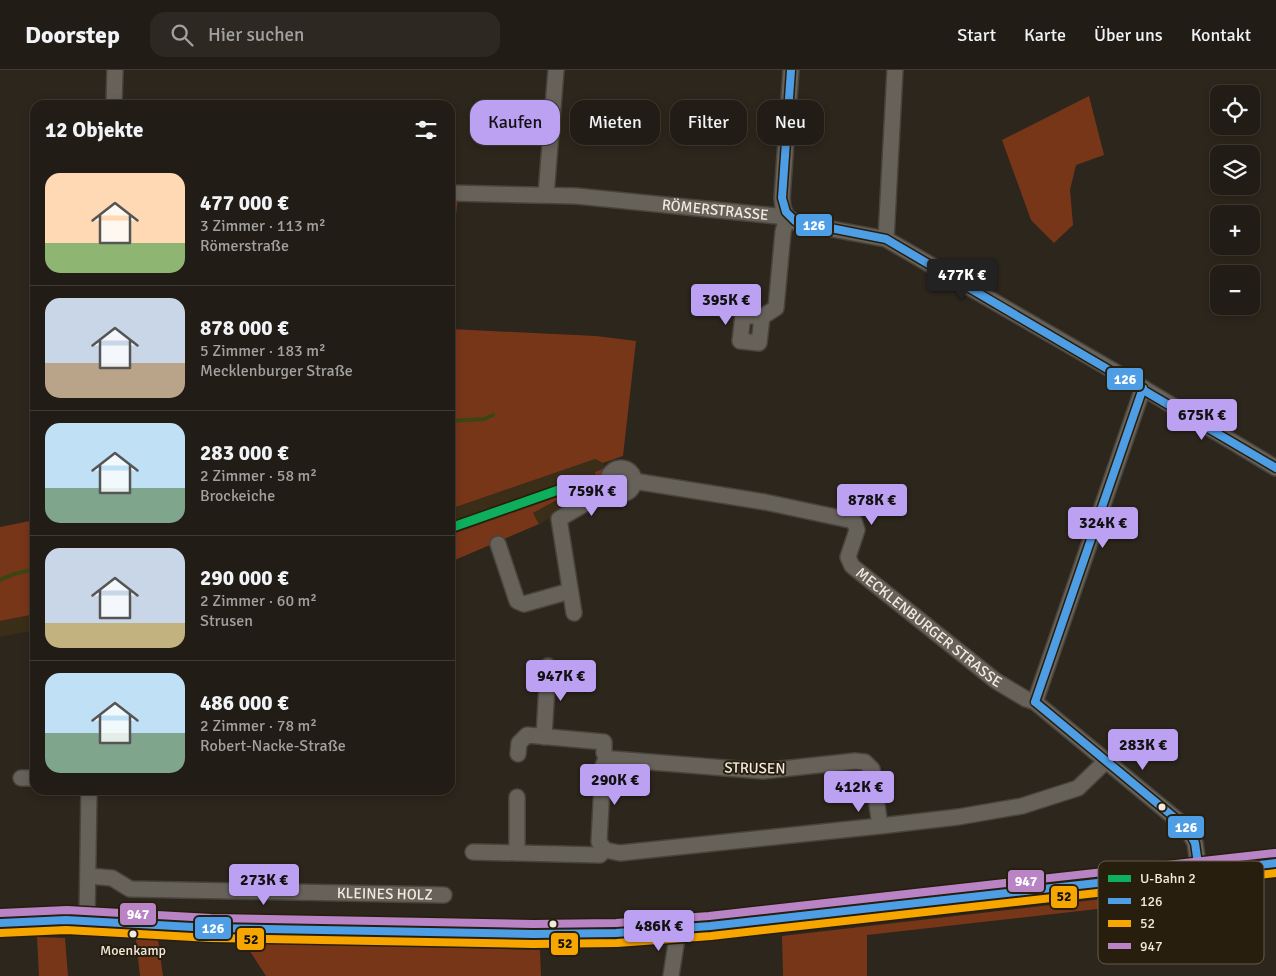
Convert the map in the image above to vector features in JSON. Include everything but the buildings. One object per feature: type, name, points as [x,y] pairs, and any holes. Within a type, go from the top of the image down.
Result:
[{"type":"main road","points":[[0,923],[87,920],[211,928],[533,934],[616,933],[675,929],[1098,882]]},
{"type":"street","points":[[114,100],[115,70]]},
{"type":"street","points":[[546,195],[556,70]]},
{"type":"street","points":[[762,317],[776,308],[783,232],[788,217],[783,208],[782,198],[791,70]]},
{"type":"street","points":[[886,239],[895,70]]},
{"type":"street","name":"RÖMERSTRASSE","points":[[455,193],[546,195],[674,205],[788,217],[794,222],[886,239],[1143,388],[1276,468]]},
{"type":"street","points":[[1143,388],[1035,702],[1187,828],[1195,843],[1198,861]]},
{"type":"street","name":"MECKLENBURGER STRASSE","points":[[570,590],[559,519],[610,489],[616,494],[624,494],[631,489],[634,481],[765,502],[854,521],[857,530],[848,557],[852,566],[996,681],[1026,699],[1035,702]]},
{"type":"street","points":[[498,544],[517,601],[524,604],[570,590],[574,613]]},
{"type":"street","points":[[544,737],[548,666]]},
{"type":"street","points":[[518,754],[519,743],[527,736],[604,742],[604,754],[608,760],[604,763],[602,773],[598,837],[605,850]]},
{"type":"street","name":"STRUSEN","points":[[608,760],[763,771],[855,761],[865,762],[872,769],[880,826]]},
{"type":"street","points":[[605,850],[620,853],[880,826],[1022,806],[1078,788],[1106,760]]},
{"type":"street","points":[[87,920],[89,795]]},
{"type":"street","points":[[517,853],[518,797]]},
{"type":"street","points":[[473,852],[600,855],[605,850]]},
{"type":"street","name":"KLEINES HOLZ","points":[[89,876],[112,878],[130,889],[444,895]]},
{"type":"street","points":[[671,976],[676,944],[675,929]]},
{"type":"shaded area","points":[[1089,96],[1104,155],[1076,165],[1070,190],[1073,225],[1054,243],[1031,220],[1002,140]]},
{"type":"shaded area","points":[[455,198],[458,198],[455,223]]},
{"type":"shaded area","points":[[455,329],[596,336],[636,341],[623,456],[603,463],[595,459],[455,507]]},
{"type":"shaded area","points":[[595,459],[603,463],[605,468],[595,472],[596,478],[588,482],[579,503],[539,524],[533,513],[572,493],[455,533],[455,507]]},
{"type":"shaded area","points":[[605,468],[604,479],[601,484],[579,503],[577,481],[586,477],[588,482],[596,479],[595,472]]},
{"type":"shaded area","points":[[572,492],[533,513],[539,524],[455,560],[455,533]]},
{"type":"shaded area","points":[[30,521],[30,615],[0,621],[0,527]]},
{"type":"shaded area","points":[[30,615],[30,631],[0,637],[0,621]]},
{"type":"shaded area","points":[[1098,899],[1098,909],[867,935],[867,976],[783,976],[782,936]]},
{"type":"shaded area","points":[[37,937],[65,938],[68,976],[39,976]]},
{"type":"shaded area","points":[[136,939],[158,940],[163,976],[140,976]]},
{"type":"shaded area","points":[[244,942],[540,950],[541,976],[266,976]]},
{"type":"waterway","points":[[455,421],[484,419],[493,415]]},
{"type":"waterway","points":[[0,580],[30,570]]},
{"type":"metro line","name":"2","points":[[455,526],[567,487]]},
{"type":"transit line","name":"126","points":[[791,70],[782,198],[786,212],[795,221],[886,239],[1276,468]]},
{"type":"transit line","name":"126","points":[[1035,702],[1143,388]]},
{"type":"transit line","name":"126","points":[[1035,702],[1187,828],[1195,843],[1198,861]]},
{"type":"transit line","name":"947","points":[[1203,861],[1275,853]]},
{"type":"transit line","name":"126","points":[[1264,864],[1276,863]]},
{"type":"transit line","name":"947","points":[[0,913],[67,910],[211,918],[533,924],[616,923],[709,916],[1098,873]]},
{"type":"transit line","name":"52","points":[[1264,874],[1276,873]]},
{"type":"transit line","name":"126","points":[[0,923],[66,920],[211,928],[533,934],[616,933],[710,926],[1098,883]]},
{"type":"transit line","name":"52","points":[[0,933],[66,930],[211,938],[533,944],[617,943],[711,936],[1098,893]]},
{"type":"place","name":"Moenkamp","points":[[133,934]]}]
